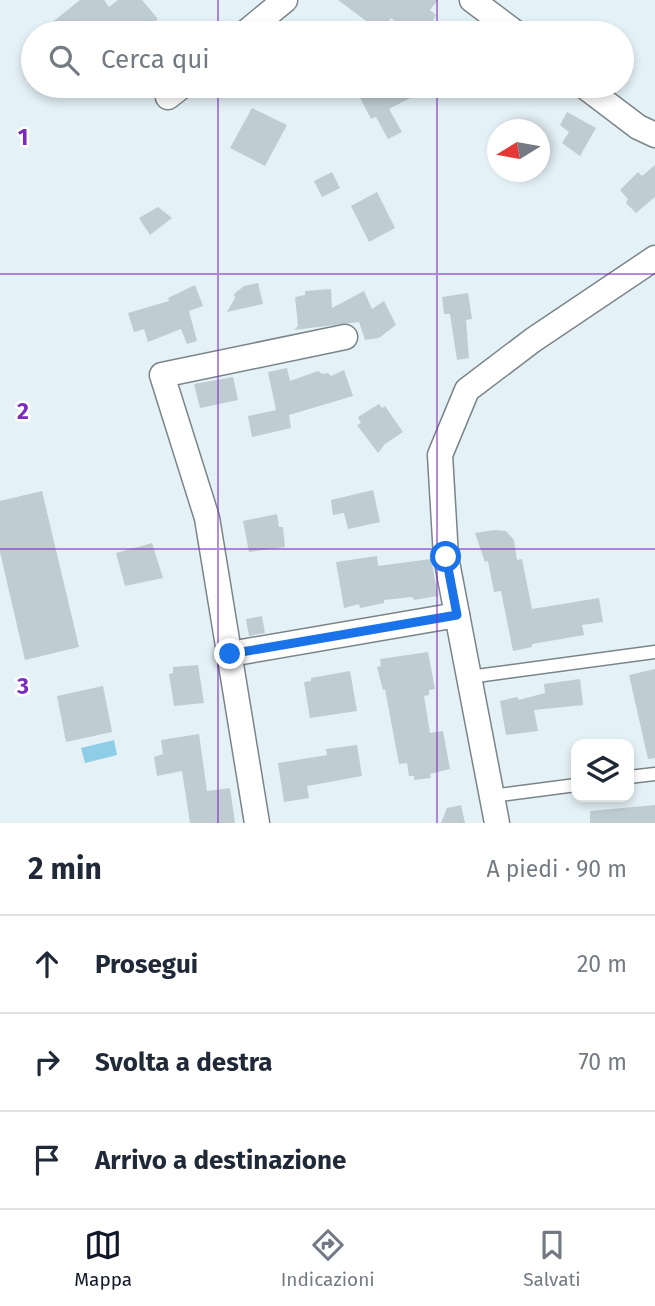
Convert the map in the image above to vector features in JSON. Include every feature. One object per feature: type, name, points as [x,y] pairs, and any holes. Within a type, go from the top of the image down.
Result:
[{"type":"street","points":[[260,21],[285,0]]},
{"type":"street","points":[[472,0],[500,21]]},
{"type":"street","points":[[600,98],[638,127],[655,135]]},
{"type":"street","points":[[497,823],[446,557],[440,455],[467,390],[533,340],[655,258]]},
{"type":"street","points":[[257,823],[207,518],[162,375],[345,337]]},
{"type":"street","points":[[230,654],[457,615]]},
{"type":"lane","points":[[469,677],[655,652]]},
{"type":"lane","points":[[634,776],[655,774]]},
{"type":"lane","points":[[492,796],[571,786]]},
{"type":"water","points":[[114,740],[117,755],[85,763],[81,748]]},
{"type":"building","points":[[80,0],[104,0],[109,7],[118,0],[142,0],[158,19],[155,21],[54,21]]},
{"type":"building","points":[[338,0],[438,0],[430,10],[436,15],[433,21],[395,21],[391,18],[389,21],[366,21]]},
{"type":"building","points":[[360,98],[410,98],[389,109],[402,132],[388,139],[376,117],[371,119]]},
{"type":"building","points":[[252,108],[287,125],[265,166],[230,148]]},
{"type":"building","points":[[567,112],[596,128],[580,156],[562,143],[569,132],[560,125]]},
{"type":"building","points":[[655,165],[655,197],[636,213],[626,203],[628,199],[620,190],[638,172],[642,176]]},
{"type":"building","points":[[332,172],[340,188],[322,197],[314,181]]},
{"type":"building","points":[[377,192],[395,228],[369,242],[351,206]]},
{"type":"building","points":[[158,207],[172,218],[150,235],[139,218]]},
{"type":"building","points":[[258,283],[263,304],[227,312],[235,298],[234,294],[244,286]]},
{"type":"building","points":[[195,285],[203,306],[189,311],[197,341],[187,344],[181,329],[148,342],[144,329],[134,332],[128,313],[169,301],[168,298]]},
{"type":"building","points":[[331,289],[332,308],[364,291],[372,309],[384,301],[396,325],[379,338],[365,340],[359,322],[294,330],[298,326],[295,297],[305,295],[305,291]]},
{"type":"building","points":[[468,293],[472,319],[466,320],[469,358],[457,360],[450,314],[444,314],[442,297]]},
{"type":"building","points":[[287,368],[290,381],[318,371],[331,376],[344,370],[353,396],[289,415],[291,428],[252,437],[248,416],[276,410],[268,372]]},
{"type":"building","points":[[233,377],[238,400],[200,408],[194,384]]},
{"type":"building","points":[[379,404],[382,408],[385,406],[403,432],[385,444],[378,453],[357,425],[361,423],[358,417]]},
{"type":"building","points":[[373,490],[380,522],[348,529],[344,513],[333,515],[331,500]]},
{"type":"building","points":[[42,491],[79,647],[25,660],[0,552],[0,501]]},
{"type":"building","points":[[277,514],[279,527],[283,527],[285,547],[249,552],[243,521]]},
{"type":"building","points":[[506,531],[514,540],[517,560],[522,559],[532,609],[599,598],[603,622],[582,625],[584,635],[532,644],[532,647],[513,651],[501,591],[494,592],[488,561],[485,562],[475,533]]},
{"type":"building","points":[[152,543],[163,578],[125,586],[116,553]]},
{"type":"building","points":[[377,556],[378,566],[431,559],[438,596],[414,600],[412,597],[384,600],[384,603],[360,608],[359,604],[344,608],[336,562]]},
{"type":"building","points":[[262,616],[265,633],[249,636],[246,619]]},
{"type":"building","points":[[428,652],[435,689],[429,690],[429,695],[424,696],[430,733],[443,731],[450,769],[430,774],[431,778],[414,780],[414,776],[409,776],[407,763],[399,764],[385,689],[383,690],[377,667],[381,666],[380,659]]},
{"type":"building","points":[[198,665],[204,703],[174,706],[169,674],[173,673],[173,667]]},
{"type":"building","points":[[655,669],[655,758],[648,759],[629,675]]},
{"type":"building","points":[[350,671],[357,711],[310,718],[304,682],[311,681],[311,678]]},
{"type":"building","points":[[580,679],[583,705],[534,710],[538,731],[506,735],[500,701],[517,697],[519,700],[545,693],[544,684]]},
{"type":"building","points":[[103,686],[112,732],[66,742],[57,696]]},
{"type":"building","points":[[199,734],[207,791],[230,788],[235,823],[190,823],[182,771],[157,776],[154,757],[163,754],[161,740]]},
{"type":"building","points":[[357,745],[362,776],[307,786],[309,798],[284,802],[278,763],[327,755],[326,749]]},
{"type":"building","points":[[461,805],[465,823],[441,823],[447,808]]},
{"type":"building","points":[[655,805],[655,823],[590,823],[590,811]]},
{"type":"route","points":[[230,654],[457,615],[446,557]]}]
